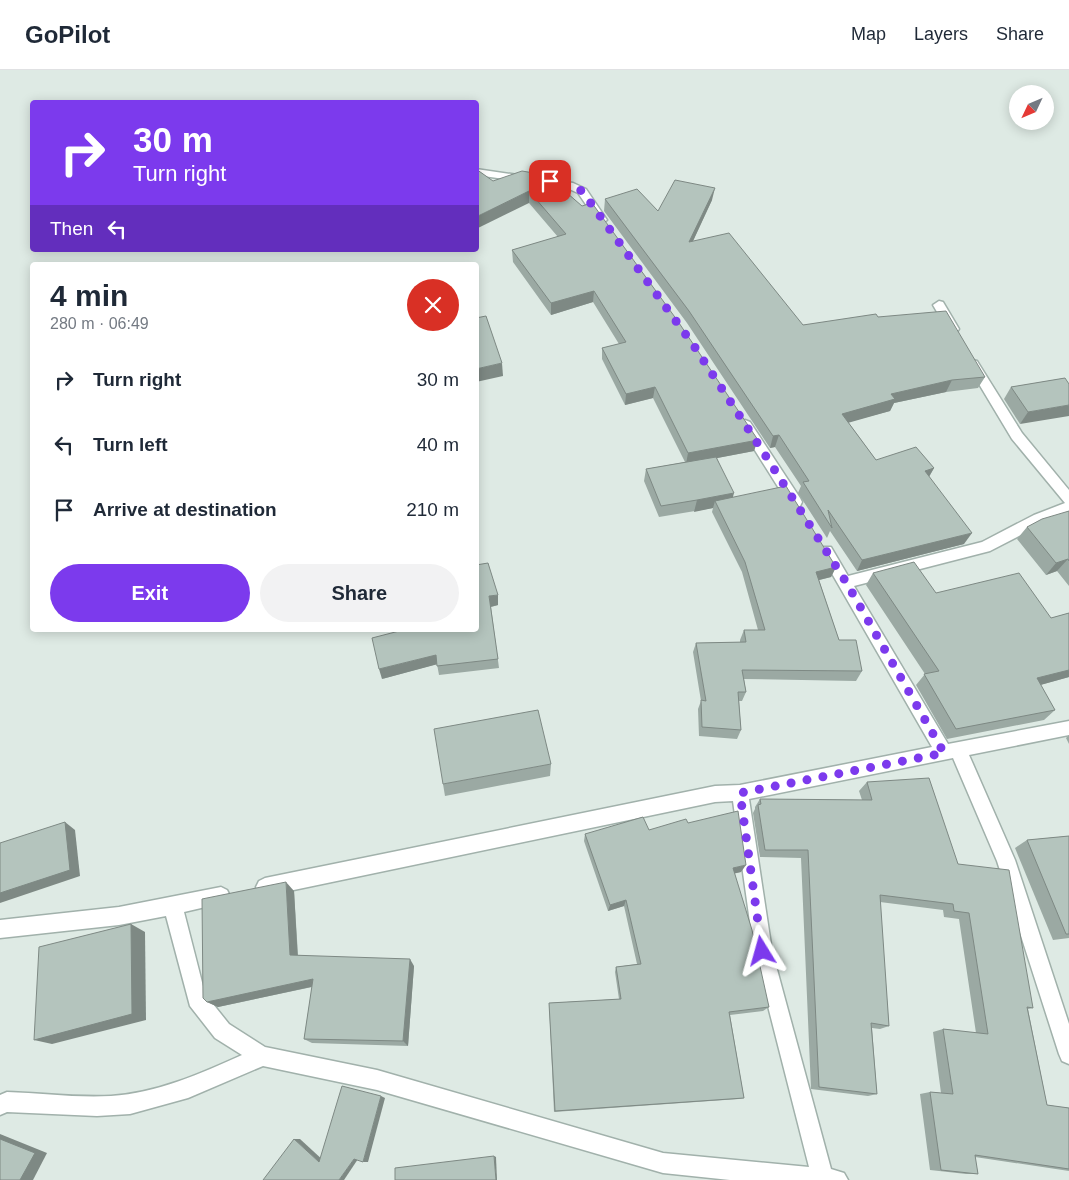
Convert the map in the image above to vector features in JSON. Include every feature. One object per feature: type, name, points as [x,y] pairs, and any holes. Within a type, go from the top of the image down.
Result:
[{"type":"street","points":[[479,172],[569,185],[582,191],[608,228]]},
{"type":"street","points":[[939,305],[958,338]]},
{"type":"street","points":[[968,354],[1016,436],[1069,499]]},
{"type":"street","points":[[740,416],[803,514]]},
{"type":"street","points":[[846,582],[985,547],[1039,519],[1069,507]]},
{"type":"street","points":[[818,539],[951,751],[1006,860],[1069,1054]]},
{"type":"street","points":[[0,928],[119,916],[173,906],[696,798],[740,793],[1069,728]]},
{"type":"street","points":[[173,906],[197,999],[222,1031],[262,1056],[377,1080],[663,1164],[830,1179],[762,951],[740,793]]},
{"type":"street","points":[[0,1105],[7,1102],[110,1106],[143,1102],[205,1082],[262,1056]]},
{"type":"building","points":[[479,171],[493,181],[522,171],[557,177],[552,180],[582,206],[592,203],[677,320],[758,440],[688,453],[655,387],[626,394],[602,348],[626,342],[594,291],[551,303],[512,250],[566,234],[529,191],[479,216]]},
{"type":"building","points":[[675,180],[715,188],[689,242],[729,233],[803,325],[876,314],[878,317],[946,311],[985,377],[952,380],[891,394],[895,399],[842,414],[876,460],[916,447],[934,468],[925,471],[972,533],[862,560],[828,510],[832,528],[803,482],[809,481],[779,435],[773,436],[689,311],[605,199],[637,189],[658,211]]},
{"type":"building","points":[[486,316],[502,363],[479,368],[479,317]]},
{"type":"building","points":[[1065,378],[1069,384],[1069,405],[1028,412],[1011,387]]},
{"type":"building","points":[[716,457],[734,493],[661,506],[646,469]]},
{"type":"building","points":[[786,486],[836,567],[816,572],[839,640],[856,640],[862,671],[742,670],[746,692],[738,692],[741,730],[702,727],[701,700],[706,701],[696,643],[746,642],[744,630],[765,630],[745,562],[715,501]]},
{"type":"building","points":[[1069,511],[1069,561],[1068,559],[1056,563],[1027,527],[1042,519]]},
{"type":"building","points":[[914,562],[936,593],[1019,573],[1051,618],[1069,613],[1069,670],[1037,678],[1055,710],[956,729],[924,674],[939,671],[873,573]]},
{"type":"building","points":[[488,563],[498,595],[489,596],[498,659],[437,666],[436,655],[379,669],[372,638],[395,632],[479,632],[479,564]]},
{"type":"building","points":[[538,710],[551,764],[443,784],[434,729]]},
{"type":"building","points":[[929,778],[958,864],[1009,870],[1033,1008],[1027,1007],[1047,1105],[1069,1108],[1069,1169],[975,1155],[978,1174],[941,1170],[930,1092],[953,1094],[943,1029],[988,1034],[969,913],[954,911],[953,904],[880,895],[889,1026],[871,1023],[877,1094],[819,1087],[808,850],[765,850],[758,805],[761,804],[760,799],[872,800],[867,782]]},
{"type":"building","points":[[738,811],[746,865],[733,868],[752,930],[769,1007],[729,1012],[744,1098],[555,1111],[549,1003],[621,999],[616,967],[641,964],[626,900],[610,905],[585,834],[643,817],[649,830],[686,819],[688,823]]},
{"type":"building","points":[[65,822],[70,870],[0,893],[0,843]]},
{"type":"building","points":[[1069,836],[1069,934],[1066,934],[1027,840]]},
{"type":"building","points":[[286,882],[290,955],[410,959],[403,1041],[304,1039],[313,979],[207,1002],[203,998],[202,899]]},
{"type":"building","points":[[131,924],[132,1014],[34,1040],[39,947]]},
{"type":"building","points":[[342,1086],[381,1096],[363,1162],[354,1159],[339,1180],[263,1180],[294,1139],[319,1162]]},
{"type":"building","points":[[0,1139],[35,1153],[20,1180],[0,1180]]},
{"type":"building","points":[[494,1156],[496,1180],[395,1180],[395,1168]]},
{"type":"route","points":[[550,181],[569,185],[582,191],[694,346],[846,582],[944,753],[832,773],[740,793],[762,951]]}]
